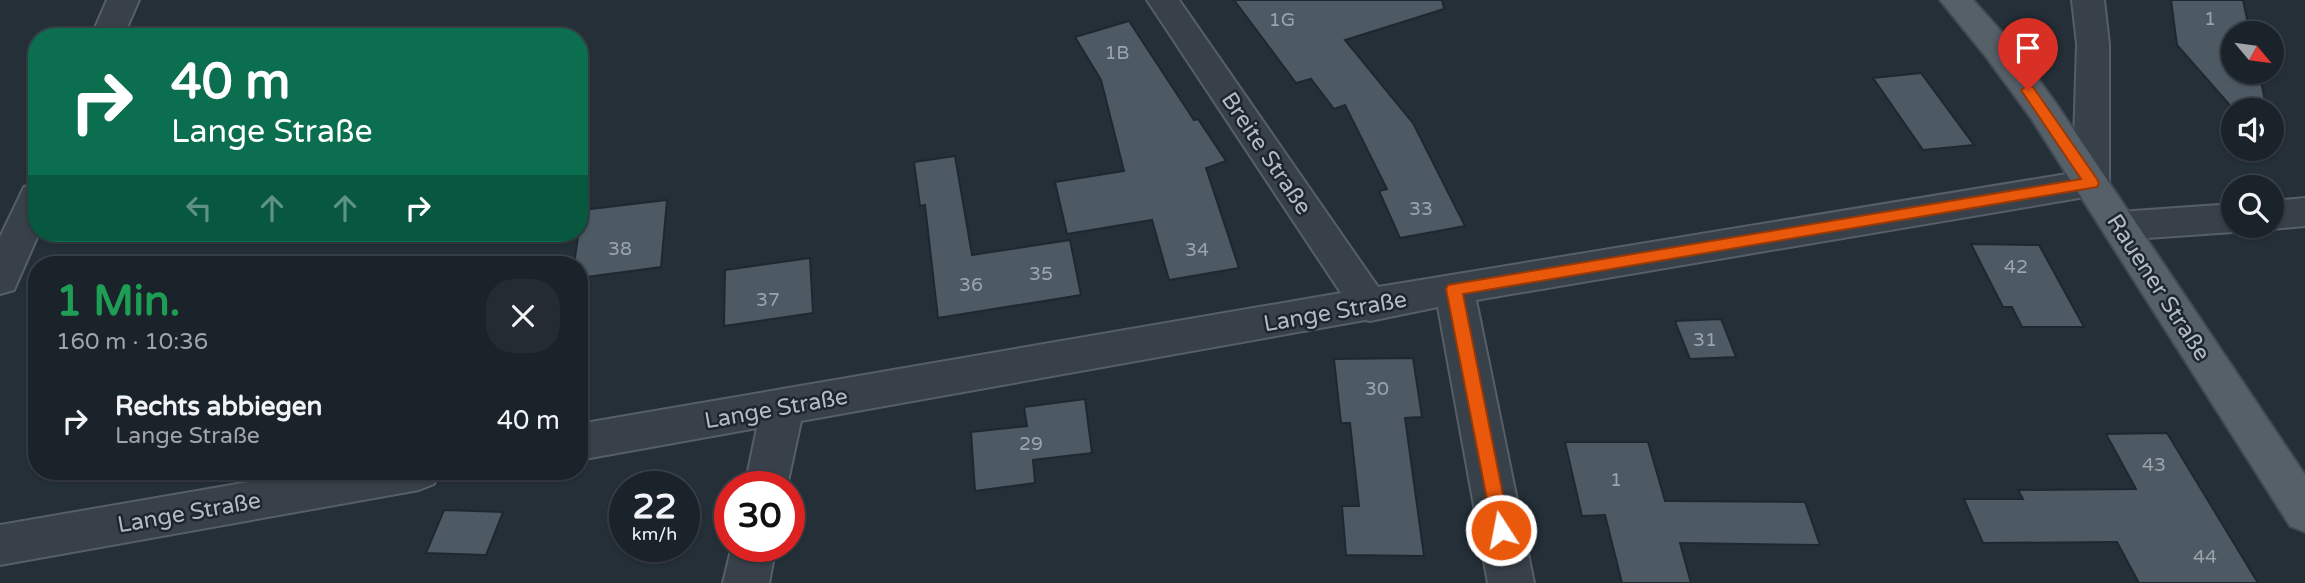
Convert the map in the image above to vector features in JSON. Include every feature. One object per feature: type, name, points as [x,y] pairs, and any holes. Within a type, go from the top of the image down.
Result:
[{"type":"main road","name":"Rauener Straße","points":[[1956,0],[2014,70],[2091,183],[2305,512]]},
{"type":"street","points":[[111,28],[123,0]]},
{"type":"street","name":"Breite Straße","points":[[1163,0],[1370,306]]},
{"type":"street","points":[[2088,0],[2093,44],[2091,183]]},
{"type":"street","name":"Lange Straße","points":[[588,440],[1370,306],[1454,289],[2091,183]]},
{"type":"street","points":[[2284,214],[2305,212]]},
{"type":"street","points":[[0,279],[28,216]]},
{"type":"street","points":[[2119,226],[2221,219]]},
{"type":"street","points":[[1454,289],[1511,583]]},
{"type":"street","points":[[769,471],[783,406]]},
{"type":"street","name":"Lange Straße","points":[[0,545],[368,480]]},
{"type":"street","points":[[746,583],[751,562]]},
{"type":"building","points":[[1234,0],[1442,0],[1444,9],[1345,40],[1413,123],[1465,226],[1400,238],[1379,191],[1387,189],[1345,105],[1334,109],[1311,79],[1296,83]]},
{"type":"building","points":[[2171,0],[2243,0],[2247,21],[2221,21],[2221,84],[2262,84],[2264,98],[2223,98],[2177,45]]},
{"type":"building","points":[[1129,21],[1194,120],[1198,119],[1226,161],[1206,168],[1239,268],[1169,280],[1152,220],[1067,234],[1055,182],[1124,171],[1101,80],[1075,37]]},
{"type":"building","points":[[1921,73],[1974,145],[1923,150],[1873,78]]},
{"type":"building","points":[[955,156],[972,255],[1070,240],[1081,295],[938,318],[925,205],[920,206],[914,162]]},
{"type":"building","points":[[667,200],[661,267],[588,277],[588,256],[575,256],[577,242],[588,242],[588,209]]},
{"type":"building","points":[[1971,244],[2039,245],[2084,327],[2022,327],[2012,307],[2003,307]]},
{"type":"building","points":[[810,258],[813,313],[724,326],[725,270]]},
{"type":"building","points":[[1721,319],[1736,357],[1690,359],[1675,321]]},
{"type":"building","points":[[1413,358],[1422,417],[1405,418],[1424,556],[1346,555],[1342,506],[1359,506],[1350,423],[1341,423],[1334,359]]},
{"type":"building","points":[[1085,399],[1092,453],[1033,460],[1035,483],[975,491],[971,432],[1027,426],[1024,407]]},
{"type":"building","points":[[2167,433],[2258,583],[2139,583],[2117,542],[1983,543],[1964,499],[2023,499],[2018,490],[2136,489],[2106,434]]},
{"type":"building","points":[[1565,442],[1648,442],[1665,501],[1805,502],[1820,545],[1680,543],[1691,583],[1622,583],[1605,515],[1582,516]]},
{"type":"building","points":[[444,510],[503,512],[486,555],[426,553]]},
{"type":"route","points":[[1501,530],[1454,289],[2091,183],[2028,90]]}]
